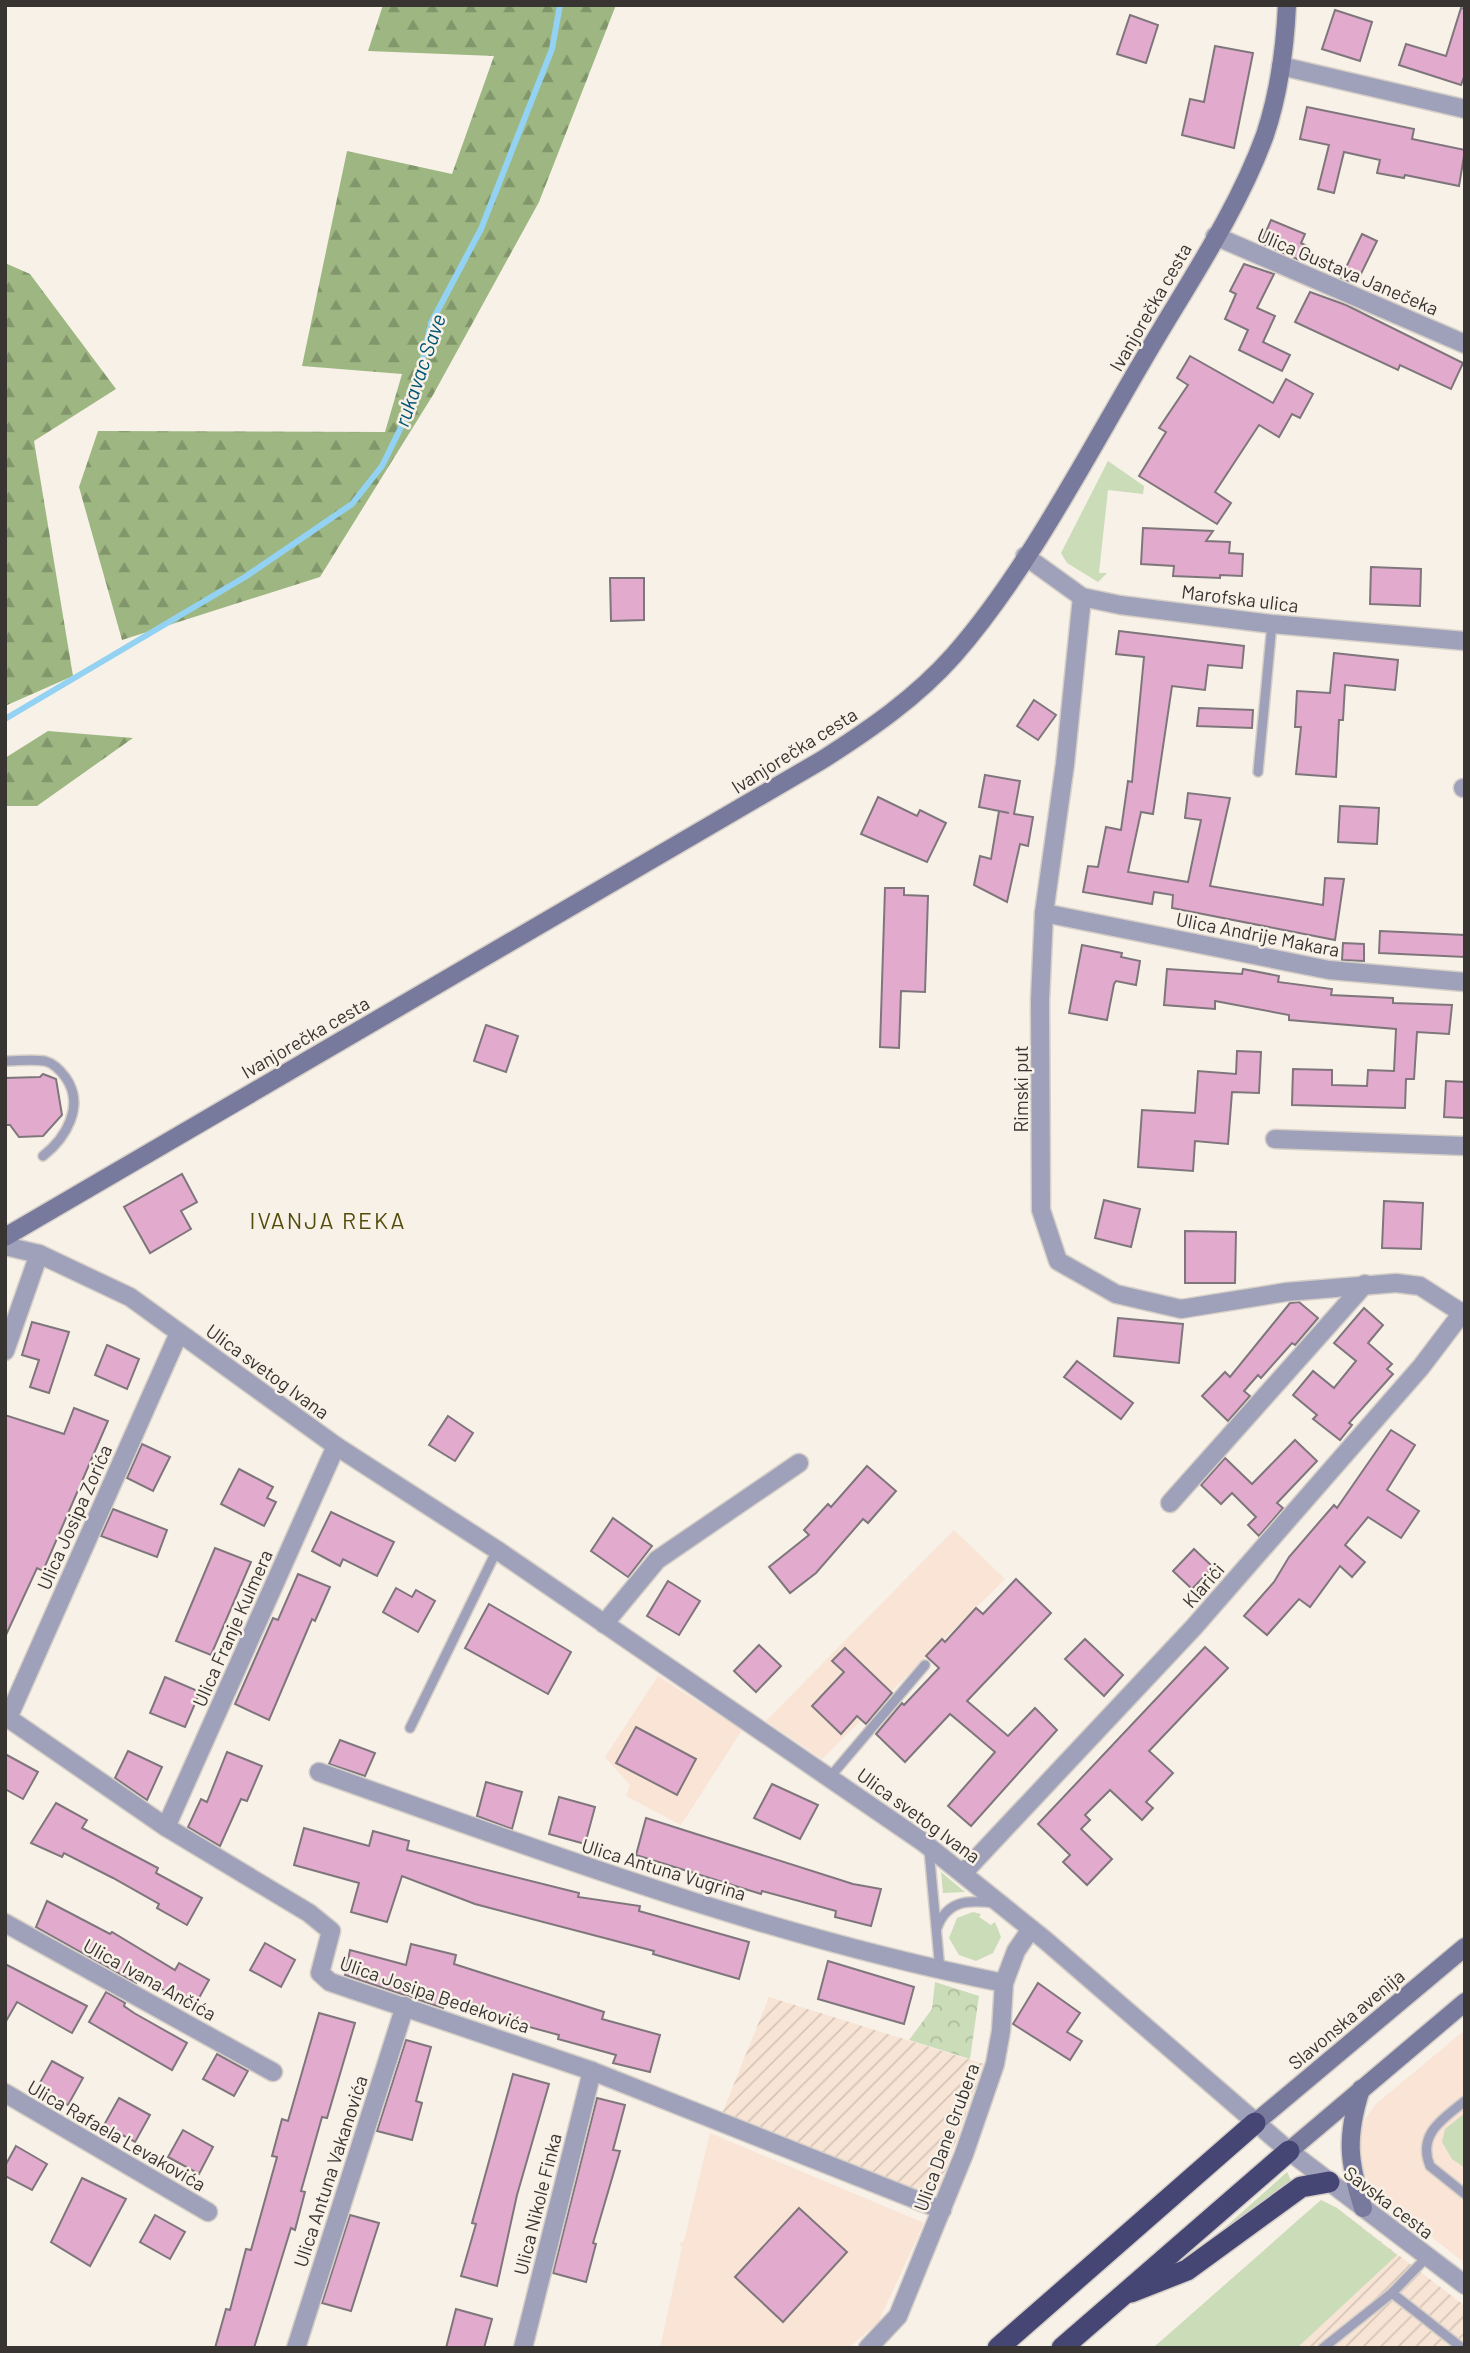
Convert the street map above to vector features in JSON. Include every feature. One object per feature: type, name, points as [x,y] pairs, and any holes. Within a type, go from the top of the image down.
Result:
[{"type":"highway","points":[[998,2348],[1255,2123]]},
{"type":"highway","points":[[1062,2348],[1289,2151]]},
{"type":"highway","points":[[1122,2295],[1187,2270],[1290,2193],[1313,2183],[1329,2182]]},
{"type":"main road","name":"Ivanjorečka cesta","points":[[5,1237],[852,741],[887,717],[952,657],[976,629],[1025,556],[1214,236],[1258,154],[1282,66],[1287,5]]},
{"type":"main road","name":"Slavonska avenija","points":[[1255,2123],[1465,1947]]},
{"type":"main road","points":[[1289,2151],[1465,2002]]},
{"type":"main road","points":[[1361,2089],[1349,2138],[1350,2158],[1363,2208]]},
{"type":"street","points":[[1282,66],[1465,109]]},
{"type":"street","name":"Ulica Gustava Janečeka","points":[[1214,236],[1465,344]]},
{"type":"street","name":"Marofska ulica","points":[[1025,556],[1082,597],[1272,624],[1465,641]]},
{"type":"street","name":"Rimski put","points":[[1082,597],[1065,764],[1044,913],[1040,1000],[1041,1210],[1058,1261],[1116,1294],[1181,1309],[1286,1292],[1396,1283],[1420,1286],[1463,1312]]},
{"type":"street","name":"Ulica Andrije Makara","points":[[1044,913],[1329,970],[1465,982]]},
{"type":"street","points":[[1275,1139],[1465,1146]]},
{"type":"street","name":"Ulica svetog Ivana","points":[[5,1245],[39,1254],[130,1297],[336,1446],[497,1550],[928,1845],[1031,1929],[1289,2151]]},
{"type":"street","points":[[5,1351],[39,1254]]},
{"type":"street","points":[[1170,1503],[1365,1284]]},
{"type":"street","name":"Klarići","points":[[963,1873],[1194,1627],[1421,1367],[1463,1312]]},
{"type":"street","name":"Ulica Josipa Zorića","points":[[6,1717],[179,1333]]},
{"type":"street","name":"Ulica Franje Kulmera","points":[[166,1827],[336,1446]]},
{"type":"street","points":[[604,1624],[657,1560],[799,1463]]},
{"type":"street","name":"Ulica Josipa Bedekovića","points":[[6,1717],[166,1827],[309,1913],[331,1931],[320,1973],[330,1982],[592,2071],[942,2210]]},
{"type":"street","name":"Ulica Antuna Vugrina","points":[[319,1772],[625,1881],[940,1970],[1004,1983]]},
{"type":"street","name":"Ulica Ivana Ančića","points":[[5,1923],[273,2072]]},
{"type":"street","name":"Ulica Dane Grubera","points":[[868,2348],[898,2316],[988,2092],[1001,2031],[1004,1983],[1016,1951],[1031,1929]]},
{"type":"street","name":"Ulica Antuna Vakanovića","points":[[296,2348],[405,2006]]},
{"type":"street","name":"Ulica Nikole Finka","points":[[523,2348],[592,2071]]},
{"type":"street","name":"Ulica Rafaela Levakovića","points":[[5,2093],[208,2212]]},
{"type":"street","name":"Savska cesta","points":[[1289,2151],[1465,2285]]},
{"type":"lane","points":[[1258,772],[1272,624]]},
{"type":"lane","points":[[5,1061],[46,1061],[62,1072],[69,1082],[73,1095],[71,1119],[56,1145],[43,1156]]},
{"type":"lane","points":[[410,1728],[497,1550]]},
{"type":"lane","points":[[830,1777],[925,1665]]},
{"type":"lane","points":[[928,1845],[932,1864],[940,1970]]},
{"type":"lane","points":[[937,1930],[946,1910],[955,1904],[966,1901],[999,1903]]},
{"type":"lane","points":[[1465,2101],[1434,2125],[1426,2145],[1430,2166],[1465,2194]]},
{"type":"lane","points":[[1323,2348],[1392,2293],[1427,2257]]},
{"type":"lane","points":[[1392,2293],[1462,2348]]},
{"type":"shaded area","points":[[954,1530],[1005,1579],[822,1759],[766,1721]]},
{"type":"shaded area","points":[[658,1676],[742,1730],[681,1825],[626,1796],[630,1785],[605,1757]]},
{"type":"shaded area","points":[[769,1997],[984,2064],[939,2188],[931,2196],[925,2199],[721,2116]]},
{"type":"shaded area","points":[[1465,2030],[1465,2263],[1380,2197],[1362,2171],[1358,2145],[1365,2119],[1376,2104]]},
{"type":"shaded area","points":[[710,2133],[924,2223],[878,2323],[848,2348],[660,2348],[682,2247],[679,2244],[684,2241]]},
{"type":"shaded area","points":[[1321,2200],[1337,2208],[1465,2306],[1465,2348],[1153,2348]]},
{"type":"green space","points":[[383,5],[616,5],[539,202],[433,395],[320,577],[122,640],[79,487],[98,431],[385,432],[402,374],[302,366],[347,151],[452,174],[494,56],[368,51]]},
{"type":"green space","points":[[5,263],[30,274],[116,389],[34,441],[73,676],[5,706]]},
{"type":"green space","points":[[1108,461],[1144,486],[1143,494],[1108,490],[1099,573],[1107,573],[1098,582],[1067,563],[1061,553]]},
{"type":"green space","points":[[48,731],[133,738],[37,806],[5,806],[5,758]]},
{"type":"green space","points":[[941,1872],[965,1892],[943,1893]]},
{"type":"green space","points":[[973,1912],[981,1914],[979,1917],[991,1925],[995,1922],[1001,1937],[993,1953],[976,1961],[959,1955],[949,1938],[957,1918]]},
{"type":"green space","points":[[935,1982],[979,1996],[970,2059],[909,2040],[932,2009]]},
{"type":"green space","points":[[1465,2113],[1465,2168],[1452,2159],[1442,2142],[1445,2129]]},
{"type":"green space","points":[[1287,2172],[1292,2182],[1194,2255]]},
{"type":"green space","points":[[1321,2200],[1337,2208],[1397,2255],[1297,2348],[1153,2348]]},
{"type":"building","points":[[1461,8],[1465,9],[1465,74],[1461,85],[1399,65],[1406,44],[1446,56]]},
{"type":"building","points":[[1335,10],[1372,22],[1360,61],[1322,49]]},
{"type":"building","points":[[1130,15],[1158,25],[1146,63],[1117,54]]},
{"type":"building","points":[[1215,46],[1253,53],[1234,148],[1182,135],[1190,99],[1204,102]]},
{"type":"building","points":[[1307,107],[1414,129],[1412,139],[1465,150],[1459,186],[1405,175],[1404,178],[1377,173],[1380,160],[1344,152],[1334,193],[1318,189],[1329,145],[1300,139]]},
{"type":"building","points":[[1271,220],[1305,234],[1301,243],[1307,246],[1301,261],[1261,243]]},
{"type":"building","points":[[1362,234],[1377,241],[1356,284],[1341,278]]},
{"type":"building","points":[[1244,264],[1274,274],[1257,308],[1275,316],[1263,342],[1290,355],[1282,371],[1239,350],[1248,330],[1225,319],[1236,294],[1230,291]]},
{"type":"building","points":[[1310,292],[1346,305],[1463,363],[1451,389],[1400,365],[1398,370],[1295,322]]},
{"type":"building","points":[[1190,356],[1273,403],[1286,379],[1313,394],[1300,418],[1292,414],[1279,437],[1259,425],[1215,492],[1231,503],[1217,524],[1139,476],[1166,432],[1159,428],[1188,385],[1177,378]]},
{"type":"building","points":[[1143,528],[1213,531],[1206,541],[1230,542],[1229,553],[1243,554],[1242,576],[1173,576],[1174,566],[1141,564]]},
{"type":"building","points":[[1371,567],[1421,569],[1420,606],[1370,604]]},
{"type":"building","points":[[610,578],[644,578],[644,620],[611,621]]},
{"type":"building","points":[[1119,631],[1244,646],[1242,668],[1208,665],[1205,690],[1172,686],[1153,814],[1141,812],[1128,872],[1188,882],[1201,820],[1185,818],[1188,793],[1230,798],[1210,886],[1323,905],[1325,878],[1344,879],[1335,940],[1172,908],[1173,895],[1154,892],[1152,904],[1083,892],[1088,866],[1098,867],[1106,827],[1121,830],[1128,781],[1132,782],[1144,657],[1116,654]]},
{"type":"building","points":[[1334,653],[1398,660],[1395,690],[1345,685],[1343,720],[1339,720],[1336,777],[1296,774],[1301,727],[1295,727],[1297,691],[1330,693]]},
{"type":"building","points":[[1034,700],[1056,715],[1038,740],[1017,726]]},
{"type":"building","points":[[1199,708],[1253,710],[1252,728],[1197,726]]},
{"type":"building","points":[[985,775],[1020,781],[1014,814],[1033,817],[1028,846],[1020,844],[1007,902],[974,885],[980,856],[991,859],[999,811],[979,807]]},
{"type":"building","points":[[878,797],[917,816],[920,810],[946,823],[927,862],[861,834]]},
{"type":"building","points":[[1340,806],[1379,808],[1377,844],[1338,842]]},
{"type":"building","points":[[885,888],[904,888],[904,895],[928,896],[925,992],[901,991],[899,1048],[880,1047]]},
{"type":"building","points":[[1380,931],[1465,935],[1465,957],[1379,953]]},
{"type":"building","points":[[1343,943],[1364,944],[1364,961],[1342,960]]},
{"type":"building","points":[[1082,945],[1122,953],[1121,957],[1140,961],[1136,985],[1116,981],[1114,984],[1107,1020],[1069,1013]]},
{"type":"building","points":[[1167,969],[1242,974],[1243,969],[1279,976],[1278,982],[1332,989],[1331,995],[1393,998],[1393,1003],[1452,1005],[1449,1034],[1417,1032],[1414,1079],[1406,1079],[1405,1108],[1292,1105],[1293,1069],[1332,1070],[1332,1085],[1367,1086],[1368,1070],[1394,1071],[1396,1029],[1289,1020],[1289,1015],[1215,1001],[1215,1009],[1164,1005]]},
{"type":"building","points":[[486,1025],[518,1036],[506,1072],[474,1061]]},
{"type":"building","points":[[1237,1051],[1261,1052],[1259,1093],[1232,1092],[1228,1144],[1195,1141],[1193,1171],[1138,1167],[1142,1110],[1195,1113],[1198,1071],[1236,1074]]},
{"type":"building","points":[[43,1074],[56,1079],[62,1115],[43,1136],[19,1137],[10,1125],[5,1125],[5,1078],[40,1077]]},
{"type":"building","points":[[1446,1081],[1465,1082],[1465,1118],[1444,1117]]},
{"type":"building","points":[[182,1174],[197,1202],[181,1211],[191,1229],[150,1253],[124,1207]]},
{"type":"building","points":[[1104,1200],[1140,1209],[1131,1247],[1095,1238]]},
{"type":"building","points":[[1384,1201],[1423,1203],[1421,1249],[1382,1248]]},
{"type":"building","points":[[1185,1231],[1236,1232],[1235,1283],[1185,1283]]},
{"type":"building","points":[[1299,1302],[1318,1318],[1295,1345],[1292,1343],[1261,1378],[1258,1375],[1244,1391],[1250,1396],[1228,1421],[1202,1396],[1225,1372],[1230,1377],[1290,1303]]},
{"type":"building","points":[[1364,1308],[1383,1325],[1368,1343],[1392,1364],[1387,1369],[1393,1374],[1349,1423],[1352,1425],[1340,1440],[1313,1419],[1317,1415],[1293,1395],[1313,1371],[1334,1388],[1356,1361],[1334,1343]]},
{"type":"building","points":[[1118,1318],[1183,1324],[1179,1363],[1114,1356]]},
{"type":"building","points":[[32,1322],[69,1332],[49,1393],[30,1387],[39,1360],[22,1355]]},
{"type":"building","points":[[107,1345],[139,1359],[127,1389],[95,1375]]},
{"type":"building","points":[[1077,1361],[1133,1403],[1121,1419],[1064,1377]]},
{"type":"building","points":[[74,1408],[108,1421],[43,1571],[37,1568],[5,1637],[5,1415],[64,1434]]},
{"type":"building","points":[[448,1416],[473,1433],[455,1461],[429,1445]]},
{"type":"building","points":[[1391,1430],[1415,1445],[1387,1490],[1419,1511],[1401,1538],[1368,1517],[1345,1545],[1365,1562],[1352,1577],[1340,1566],[1310,1607],[1299,1599],[1267,1635],[1244,1616],[1274,1582],[1289,1557],[1334,1505],[1337,1508]]},
{"type":"building","points":[[1295,1440],[1317,1461],[1277,1503],[1283,1508],[1259,1536],[1248,1525],[1256,1517],[1232,1493],[1221,1504],[1201,1485],[1225,1458],[1252,1484]]},
{"type":"building","points":[[142,1444],[170,1457],[153,1491],[127,1478]]},
{"type":"building","points":[[867,1466],[896,1491],[868,1523],[863,1519],[816,1573],[790,1593],[769,1567],[809,1535],[804,1530],[828,1504],[831,1507]]},
{"type":"building","points":[[239,1469],[273,1487],[267,1498],[276,1502],[264,1526],[221,1504]]},
{"type":"building","points":[[113,1509],[167,1530],[157,1557],[101,1536]]},
{"type":"building","points":[[331,1512],[394,1542],[377,1576],[343,1559],[340,1566],[312,1551]]},
{"type":"building","points":[[613,1518],[652,1546],[628,1577],[591,1551]]},
{"type":"building","points":[[215,1548],[251,1562],[211,1655],[176,1641]]},
{"type":"building","points":[[1194,1549],[1213,1567],[1192,1589],[1173,1571]]},
{"type":"building","points":[[298,1574],[330,1587],[315,1621],[312,1619],[269,1720],[235,1704],[273,1618],[278,1620]]},
{"type":"building","points":[[1016,1579],[1051,1613],[967,1701],[1008,1736],[1035,1708],[1057,1730],[971,1826],[948,1806],[995,1752],[950,1714],[905,1762],[876,1734],[902,1703],[904,1705],[939,1668],[926,1656],[942,1639],[945,1642],[976,1608],[983,1614]]},
{"type":"building","points":[[668,1581],[700,1601],[679,1635],[647,1616]]},
{"type":"building","points":[[396,1588],[412,1597],[416,1590],[435,1601],[418,1632],[383,1612]]},
{"type":"building","points":[[489,1604],[571,1652],[548,1694],[465,1648]]},
{"type":"building","points":[[1085,1639],[1123,1675],[1104,1696],[1065,1659]]},
{"type":"building","points":[[759,1645],[781,1666],[756,1692],[734,1671]]},
{"type":"building","points":[[1205,1647],[1228,1668],[1149,1751],[1173,1773],[1146,1802],[1153,1808],[1142,1820],[1110,1790],[1085,1815],[1090,1820],[1081,1829],[1112,1859],[1087,1885],[1063,1862],[1070,1855],[1038,1824]]},
{"type":"building","points":[[845,1648],[892,1693],[866,1724],[857,1716],[841,1734],[812,1706],[844,1672],[832,1661]]},
{"type":"building","points":[[165,1677],[200,1692],[185,1727],[150,1713]]},
{"type":"building","points":[[636,1727],[696,1759],[677,1795],[616,1763]]},
{"type":"building","points":[[340,1740],[375,1753],[365,1776],[329,1764]]},
{"type":"building","points":[[128,1751],[162,1767],[147,1800],[115,1778]]},
{"type":"building","points":[[227,1752],[262,1766],[247,1801],[241,1799],[220,1846],[188,1827],[201,1799],[207,1802]]},
{"type":"building","points":[[5,1754],[38,1772],[23,1799],[5,1789]]},
{"type":"building","points":[[486,1782],[522,1792],[512,1829],[477,1816]]},
{"type":"building","points":[[772,1784],[818,1805],[800,1839],[754,1818]]},
{"type":"building","points":[[559,1797],[595,1807],[585,1844],[549,1834]]},
{"type":"building","points":[[56,1803],[87,1820],[82,1828],[158,1868],[156,1873],[202,1898],[187,1925],[157,1908],[159,1904],[113,1878],[64,1853],[62,1857],[31,1843]]},
{"type":"building","points":[[646,1818],[853,1884],[881,1889],[871,1926],[835,1917],[836,1911],[762,1891],[761,1894],[636,1855]]},
{"type":"building","points":[[304,1828],[369,1846],[373,1831],[409,1841],[407,1850],[579,1893],[578,1897],[640,1906],[639,1911],[749,1942],[739,1979],[653,1954],[654,1951],[475,1904],[402,1876],[387,1922],[351,1912],[359,1883],[294,1865]]},
{"type":"building","points":[[47,1901],[110,1934],[112,1932],[175,1970],[179,1963],[209,1980],[194,2007],[140,1977],[136,1983],[36,1927]]},
{"type":"building","points":[[265,1943],[295,1960],[281,1987],[250,1970]]},
{"type":"building","points":[[411,1944],[456,1955],[454,1964],[604,2012],[602,2019],[660,2035],[650,2072],[613,2063],[616,2055],[558,2039],[559,2035],[507,2021],[508,2018],[445,2001],[443,2008],[345,1975],[350,1950],[406,1965]]},
{"type":"building","points":[[828,1961],[914,1987],[904,2024],[818,1999]]},
{"type":"building","points":[[5,1964],[87,2006],[72,2033],[17,2002],[5,2023]]},
{"type":"building","points":[[1038,1983],[1080,2013],[1067,2032],[1082,2041],[1070,2060],[1013,2024]]},
{"type":"building","points":[[106,1992],[125,2003],[124,2006],[134,2013],[187,2043],[172,2070],[89,2022]]},
{"type":"building","points":[[319,2013],[355,2023],[327,2118],[322,2117],[301,2191],[305,2192],[295,2230],[291,2228],[254,2348],[215,2348],[226,2309],[230,2310],[246,2249],[251,2250],[277,2157],[272,2156],[282,2119],[288,2121]]},
{"type":"building","points":[[406,2040],[431,2047],[416,2101],[422,2103],[412,2140],[377,2131]]},
{"type":"building","points":[[217,2054],[248,2071],[234,2096],[203,2079]]},
{"type":"building","points":[[52,2061],[83,2078],[68,2105],[37,2088]]},
{"type":"building","points":[[513,2074],[549,2084],[517,2195],[497,2286],[461,2276],[476,2224],[472,2223]]},
{"type":"building","points":[[119,2098],[150,2115],[135,2142],[104,2125]]},
{"type":"building","points":[[597,2098],[625,2105],[613,2150],[620,2151],[593,2243],[596,2244],[586,2282],[553,2273]]},
{"type":"building","points":[[183,2130],[213,2147],[199,2174],[168,2157]]},
{"type":"building","points":[[16,2146],[47,2164],[32,2190],[5,2176],[5,2166]]},
{"type":"building","points":[[82,2178],[126,2199],[90,2266],[51,2242]]},
{"type":"building","points":[[799,2208],[847,2252],[783,2322],[735,2277]]},
{"type":"building","points":[[155,2215],[185,2232],[170,2259],[140,2242]]},
{"type":"building","points":[[350,2215],[379,2223],[351,2311],[322,2303]]},
{"type":"building","points":[[456,2309],[492,2319],[484,2348],[446,2348]]},
{"type":"waterway","name":"rukavac Save","points":[[5,719],[245,577],[352,504],[382,466],[413,403],[431,323],[481,229],[552,49],[560,5]]},
{"type":"district","name":"IVANJA REKA","points":[[328,1220]]}]
